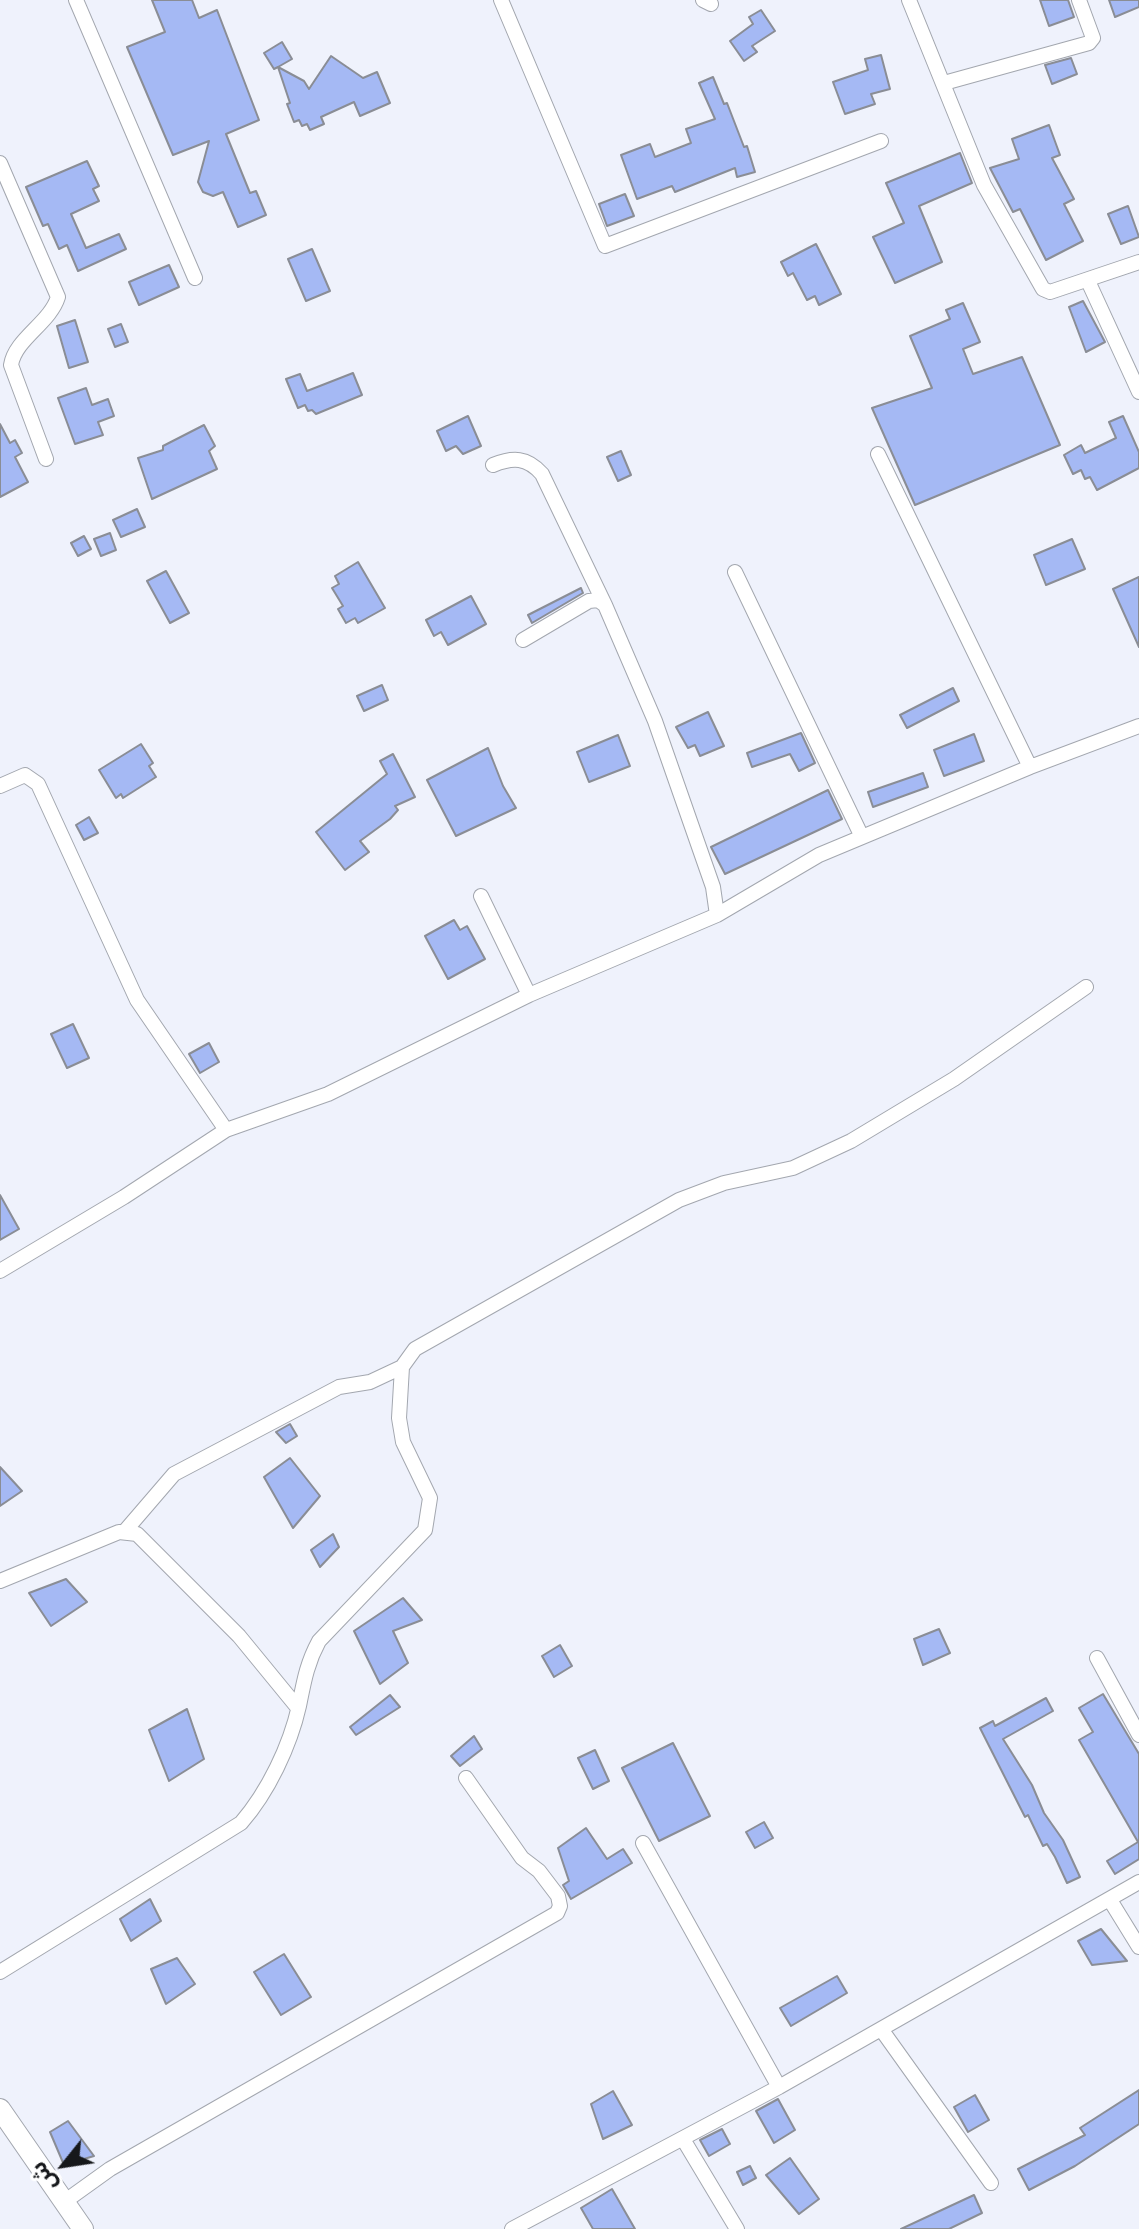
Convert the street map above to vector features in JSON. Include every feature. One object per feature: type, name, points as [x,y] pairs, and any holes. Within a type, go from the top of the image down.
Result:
[{"type":"street","points":[[76,0],[195,278]]},
{"type":"street","points":[[501,0],[605,246],[881,141]]},
{"type":"street","points":[[909,0],[984,185],[1043,289],[1050,292],[1139,262]]},
{"type":"street","points":[[944,83],[1089,43],[1093,38],[1079,0]]},
{"type":"street","points":[[0,163],[58,297],[55,307],[13,356],[11,365],[46,459]]},
{"type":"street","points":[[1088,281],[1139,392]]},
{"type":"street","points":[[878,454],[1030,767]]},
{"type":"street","points":[[493,465],[520,459],[534,465],[542,474],[605,605],[665,748],[713,887],[717,915]]},
{"type":"street","points":[[735,572],[862,837]]},
{"type":"street","points":[[523,640],[589,601],[598,600],[605,605]]},
{"type":"street","points":[[0,1271],[124,1197],[226,1130],[328,1094],[529,995],[717,915],[819,855],[1030,767],[1139,726]]},
{"type":"street","points":[[0,786],[25,775],[38,784],[137,1000],[226,1130]]},
{"type":"street","points":[[481,896],[529,995]]},
{"type":"street","points":[[0,1581],[125,1531],[174,1474],[339,1387],[370,1382],[402,1367],[415,1349],[453,1324],[585,1256],[679,1200],[724,1183],[793,1168],[851,1141],[954,1079],[1086,987]]},
{"type":"street","points":[[0,1972],[241,1823],[267,1788],[298,1708],[308,1661],[319,1641],[425,1530],[430,1498],[403,1442],[399,1418],[402,1367]]},
{"type":"street","points":[[125,1531],[137,1534],[163,1556],[239,1636],[298,1708]]},
{"type":"street","points":[[1097,1658],[1139,1735]]},
{"type":"street","points":[[64,2202],[110,2169],[557,1913],[558,1896],[539,1871],[522,1858],[466,1778]]},
{"type":"street","points":[[643,1843],[779,2087]]},
{"type":"street","points":[[512,2229],[779,2087],[1139,1882]]},
{"type":"street","points":[[1110,1900],[1139,1947]]},
{"type":"street","points":[[881,2029],[991,2183]]},
{"type":"street","points":[[0,2109],[83,2229]]},
{"type":"street","points":[[683,2139],[737,2229]]},
{"type":"building","points":[[152,0],[192,0],[199,18],[217,10],[259,120],[226,134],[250,193],[256,191],[266,215],[238,227],[223,192],[213,196],[203,192],[198,182],[209,141],[173,155],[127,47],[165,32]]},
{"type":"building","points":[[1040,0],[1068,0],[1074,17],[1049,26]]},
{"type":"building","points":[[1109,0],[1139,0],[1139,7],[1115,17]]},
{"type":"building","points":[[761,10],[775,31],[752,46],[757,52],[744,61],[730,41],[753,24],[749,17]]},
{"type":"building","points":[[282,42],[292,59],[274,69],[264,53]]},
{"type":"building","points":[[881,55],[890,89],[871,94],[875,104],[845,114],[833,82],[868,70],[865,59]]},
{"type":"building","points":[[331,56],[363,78],[377,72],[390,103],[360,116],[354,102],[321,117],[324,124],[310,130],[307,124],[302,126],[299,120],[294,122],[278,67],[304,81],[309,89]]},
{"type":"building","points":[[1071,58],[1077,74],[1052,84],[1045,65]]},
{"type":"building","points":[[713,77],[744,147],[747,146],[755,172],[737,177],[735,168],[675,192],[672,186],[637,199],[621,155],[650,144],[655,157],[691,143],[686,129],[715,119],[699,83]]},
{"type":"building","points":[[1049,125],[1060,155],[1052,158],[1074,199],[1064,204],[1083,241],[1046,260],[1020,209],[1013,212],[990,168],[1019,159],[1012,139]]},
{"type":"building","points":[[960,153],[972,183],[919,206],[942,262],[895,283],[873,237],[904,223],[886,183]]},
{"type":"building","points":[[87,161],[99,186],[93,189],[99,201],[71,214],[86,248],[119,234],[126,249],[78,271],[67,245],[59,249],[48,224],[43,226],[26,187]]},
{"type":"building","points":[[625,194],[634,216],[607,226],[599,204]]},
{"type":"building","points":[[1128,206],[1139,237],[1121,244],[1108,214]]},
{"type":"building","points":[[816,244],[841,294],[819,305],[815,296],[807,300],[793,273],[788,276],[781,262]]},
{"type":"building","points":[[312,249],[330,291],[306,301],[288,259]]},
{"type":"building","points":[[169,265],[179,287],[139,305],[129,282]]},
{"type":"building","points":[[1083,301],[1105,342],[1086,352],[1069,307]]},
{"type":"building","points":[[963,303],[980,342],[963,349],[973,374],[1022,357],[1060,445],[915,505],[872,408],[932,388],[910,336],[950,319],[946,310]]},
{"type":"building","points":[[75,320],[88,362],[69,368],[57,326]]},
{"type":"building","points":[[121,324],[128,342],[115,347],[108,329]]},
{"type":"building","points":[[353,373],[362,395],[316,414],[308,411],[305,405],[298,408],[286,379],[300,374],[307,391]]},
{"type":"building","points":[[86,388],[92,405],[108,399],[114,416],[98,422],[103,435],[75,444],[58,398]]},
{"type":"building","points":[[468,416],[481,446],[463,454],[456,446],[446,451],[437,431]]},
{"type":"building","points":[[1123,416],[1139,452],[1139,468],[1097,490],[1090,477],[1085,479],[1081,470],[1073,474],[1064,455],[1081,445],[1085,453],[1116,438],[1109,422]]},
{"type":"building","points":[[0,424],[10,443],[15,440],[22,453],[15,457],[28,482],[0,497]]},
{"type":"building","points":[[204,425],[215,446],[209,451],[217,469],[152,499],[138,458],[163,450],[163,446]]},
{"type":"building","points":[[621,451],[631,475],[618,481],[607,457]]},
{"type":"building","points":[[137,509],[145,527],[121,537],[113,520]]},
{"type":"building","points":[[110,533],[116,550],[101,556],[94,539]]},
{"type":"building","points":[[84,536],[91,549],[78,556],[71,543]]},
{"type":"building","points":[[1072,539],[1085,569],[1046,585],[1034,555]]},
{"type":"building","points":[[358,562],[385,608],[358,623],[355,618],[346,623],[338,609],[343,606],[332,588],[339,584],[335,576]]},
{"type":"building","points":[[166,571],[189,613],[170,623],[147,581]]},
{"type":"building","points":[[1139,577],[1139,647],[1113,589]]},
{"type":"building","points":[[581,588],[583,593],[532,623],[528,615]]},
{"type":"building","points":[[471,596],[486,624],[448,645],[441,632],[434,636],[426,620]]},
{"type":"building","points":[[382,685],[388,700],[364,711],[357,696]]},
{"type":"building","points":[[953,688],[959,701],[907,728],[900,715]]},
{"type":"building","points":[[708,712],[724,746],[700,756],[695,745],[688,748],[676,727]]},
{"type":"building","points":[[801,733],[815,763],[799,771],[790,754],[752,767],[747,753]]},
{"type":"building","points":[[974,734],[984,761],[944,776],[934,750]]},
{"type":"building","points":[[618,735],[630,766],[589,782],[577,752]]},
{"type":"building","points":[[141,744],[153,763],[149,766],[156,777],[123,798],[121,794],[116,798],[99,770]]},
{"type":"building","points":[[488,748],[503,786],[516,808],[456,836],[427,780]]},
{"type":"building","points":[[393,754],[415,797],[395,806],[398,810],[390,819],[360,841],[369,852],[345,870],[316,832],[387,774],[380,761]]},
{"type":"building","points":[[923,773],[928,787],[873,807],[868,792]]},
{"type":"building","points":[[828,790],[842,819],[725,874],[711,847]]},
{"type":"building","points":[[89,817],[98,833],[84,840],[76,825]]},
{"type":"building","points":[[454,920],[460,930],[467,926],[485,959],[448,979],[425,936]]},
{"type":"building","points":[[73,1024],[89,1058],[67,1068],[51,1034]]},
{"type":"building","points":[[209,1043],[219,1062],[200,1073],[189,1054]]},
{"type":"building","points":[[0,1195],[19,1229],[0,1240]]},
{"type":"building","points":[[290,1424],[297,1436],[286,1443],[276,1432]]},
{"type":"building","points":[[290,1458],[320,1496],[293,1528],[264,1477]]},
{"type":"building","points":[[0,1467],[22,1491],[0,1506]]},
{"type":"building","points":[[333,1534],[339,1547],[320,1567],[311,1550]]},
{"type":"building","points":[[66,1579],[87,1602],[51,1626],[29,1593]]},
{"type":"building","points":[[403,1598],[422,1620],[393,1631],[408,1663],[380,1684],[354,1631]]},
{"type":"building","points":[[939,1629],[950,1653],[923,1665],[914,1639]]},
{"type":"building","points":[[560,1645],[572,1666],[554,1677],[542,1656]]},
{"type":"building","points":[[1103,1694],[1139,1754],[1139,1859],[1115,1874],[1107,1861],[1138,1842],[1079,1740],[1093,1732],[1079,1708]]},
{"type":"building","points":[[390,1695],[400,1707],[356,1735],[350,1727]]},
{"type":"building","points":[[1046,1698],[1053,1711],[1003,1739],[1032,1785],[1044,1813],[1063,1840],[1080,1877],[1067,1883],[1047,1844],[1043,1846],[1028,1815],[1025,1817],[980,1728],[993,1721],[995,1726]]},
{"type":"building","points":[[187,1709],[204,1759],[169,1781],[149,1730]]},
{"type":"building","points":[[474,1736],[482,1749],[460,1766],[451,1756]]},
{"type":"building","points":[[673,1743],[710,1816],[659,1841],[622,1768]]},
{"type":"building","points":[[595,1750],[609,1781],[593,1789],[578,1758]]},
{"type":"building","points":[[764,1822],[773,1838],[755,1848],[746,1832]]},
{"type":"building","points":[[586,1828],[607,1859],[623,1849],[632,1863],[571,1899],[563,1885],[569,1881],[558,1848]]},
{"type":"building","points":[[150,1899],[161,1921],[131,1941],[120,1919]]},
{"type":"building","points":[[1101,1929],[1127,1961],[1092,1965],[1078,1941]]},
{"type":"building","points":[[284,1954],[311,1997],[281,2015],[254,1972]]},
{"type":"building","points":[[177,1958],[195,1984],[166,2004],[151,1969]]},
{"type":"building","points":[[837,1976],[847,1993],[791,2026],[780,2008]]},
{"type":"building","points":[[1139,2090],[1139,2124],[1075,2166],[1029,2190],[1018,2169],[1085,2135],[1080,2128]]},
{"type":"building","points":[[613,2091],[632,2125],[603,2139],[591,2104]]},
{"type":"building","points":[[975,2095],[989,2120],[968,2132],[954,2107]]},
{"type":"building","points":[[778,2099],[795,2130],[774,2143],[756,2111]]},
{"type":"building","points":[[68,2121],[94,2156],[64,2165],[50,2132]]},
{"type":"building","points":[[722,2129],[730,2144],[709,2156],[700,2140]]},
{"type":"building","points":[[790,2158],[819,2199],[799,2214],[766,2175]]},
{"type":"building","points":[[750,2166],[756,2178],[743,2185],[737,2172]]},
{"type":"building","points":[[612,2189],[635,2229],[593,2229],[581,2208]]},
{"type":"building","points":[[974,2195],[982,2213],[949,2229],[901,2229]]}]
